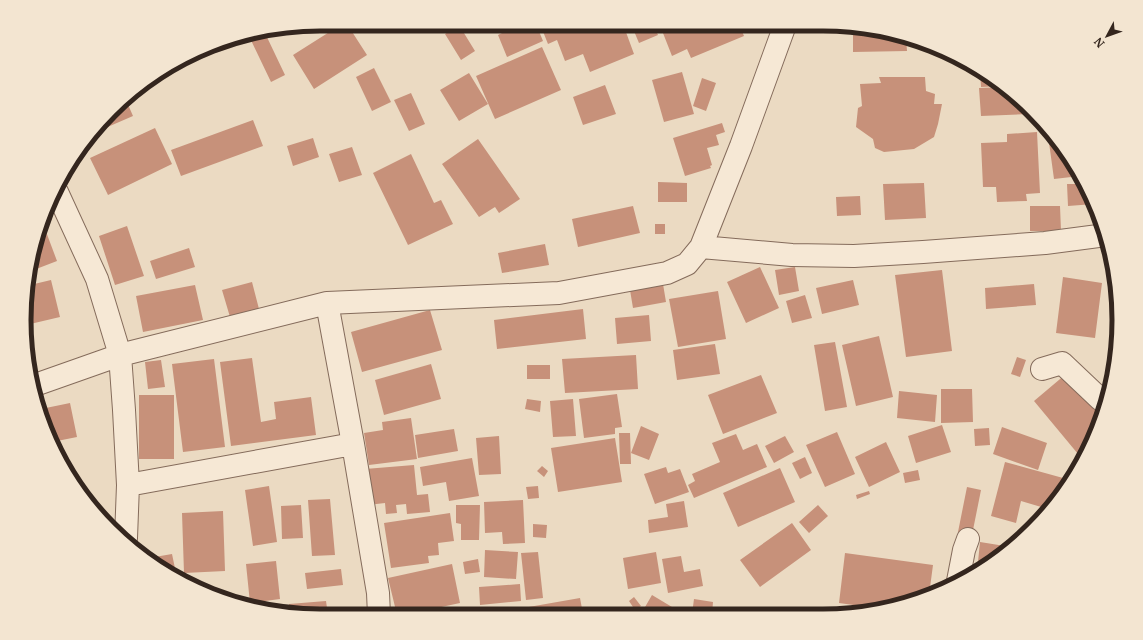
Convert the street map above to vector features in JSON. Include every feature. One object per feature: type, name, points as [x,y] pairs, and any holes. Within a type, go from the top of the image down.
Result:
[{"type":"street","points":[[39,384],[120,355],[328,303],[559,293],[667,273],[687,264],[701,247],[741,146],[783,31]]},
{"type":"street","points":[[59,195],[97,279],[120,355],[128,485],[126,534]]},
{"type":"street","points":[[701,247],[792,255],[854,256],[1045,243],[1099,236]]},
{"type":"street","points":[[328,303],[378,593],[379,609]]},
{"type":"street","points":[[1042,369],[1062,363],[1101,398]]},
{"type":"street","points":[[128,485],[353,444]]},
{"type":"street","points":[[959,575],[964,550],[968,539]]},
{"type":"building","points":[[331,31],[352,31],[367,55],[314,89],[293,55]]},
{"type":"building","points":[[450,31],[463,31],[475,51],[461,60],[445,34]]},
{"type":"building","points":[[539,31],[543,41],[507,57],[498,35],[504,32]]},
{"type":"building","points":[[543,31],[626,31],[634,54],[590,72],[583,54],[565,61],[557,40],[548,44]]},
{"type":"building","points":[[634,31],[656,31],[658,35],[639,43]]},
{"type":"building","points":[[662,31],[742,31],[744,36],[691,58],[687,49],[672,56]]},
{"type":"building","points":[[853,33],[906,43],[907,51],[853,52]]},
{"type":"building","points":[[267,36],[285,75],[271,82],[251,40]]},
{"type":"building","points":[[542,47],[561,90],[495,119],[476,76]]},
{"type":"building","points":[[374,68],[391,102],[372,111],[356,77]]},
{"type":"building","points":[[682,72],[694,114],[664,122],[652,80]]},
{"type":"building","points":[[469,73],[488,104],[459,121],[440,90]]},
{"type":"building","points":[[879,77],[925,77],[926,91],[935,94],[934,104],[942,104],[934,137],[914,149],[884,152],[875,148],[873,139],[856,127],[858,108],[862,106],[860,84],[881,83]]},
{"type":"building","points":[[702,78],[716,83],[706,111],[693,106]]},
{"type":"building","points":[[980,78],[993,86],[981,87]]},
{"type":"building","points":[[605,85],[616,114],[583,125],[573,97]]},
{"type":"building","points":[[994,87],[1025,114],[981,116],[979,88]]},
{"type":"building","points":[[411,93],[425,124],[409,131],[394,100]]},
{"type":"building","points":[[128,104],[133,116],[103,129]]},
{"type":"building","points":[[253,120],[263,146],[181,176],[171,150]]},
{"type":"building","points":[[722,123],[725,132],[716,135],[719,145],[707,148],[712,165],[710,166],[711,168],[685,176],[673,138]]},
{"type":"building","points":[[155,128],[172,164],[108,195],[90,158]]},
{"type":"building","points":[[1037,132],[1040,193],[1026,194],[1027,201],[997,202],[996,187],[983,187],[981,143],[1007,142],[1007,134]]},
{"type":"building","points":[[313,138],[319,157],[293,166],[287,146]]},
{"type":"building","points":[[478,139],[520,199],[499,213],[495,207],[479,217],[442,164]]},
{"type":"building","points":[[1049,140],[1063,159],[1073,177],[1054,179]]},
{"type":"building","points":[[352,147],[362,175],[339,182],[329,154]]},
{"type":"building","points":[[411,154],[434,203],[441,200],[453,224],[408,245],[373,173]]},
{"type":"building","points":[[658,182],[687,183],[687,202],[658,202]]},
{"type":"building","points":[[924,183],[926,218],[885,220],[883,184]]},
{"type":"building","points":[[1067,184],[1078,184],[1088,204],[1068,206]]},
{"type":"building","points":[[860,196],[861,215],[837,216],[836,197]]},
{"type":"building","points":[[633,206],[640,233],[578,247],[572,219]]},
{"type":"building","points":[[1030,206],[1060,206],[1061,231],[1030,231]]},
{"type":"building","points":[[655,224],[665,224],[665,234],[655,234]]},
{"type":"building","points":[[127,226],[144,276],[115,285],[99,236]]},
{"type":"building","points":[[45,230],[57,261],[36,269]]},
{"type":"building","points":[[545,244],[549,265],[502,273],[498,253]]},
{"type":"building","points":[[189,248],[195,267],[156,279],[150,261]]},
{"type":"building","points":[[760,267],[779,308],[746,323],[727,282]]},
{"type":"building","points":[[795,267],[799,291],[779,295],[775,270]]},
{"type":"building","points":[[942,270],[952,351],[906,357],[895,275]]},
{"type":"building","points":[[1063,277],[1102,283],[1095,338],[1056,333]]},
{"type":"building","points":[[662,278],[666,302],[633,308],[629,284]]},
{"type":"building","points":[[51,280],[60,317],[31,324],[33,284]]},
{"type":"building","points":[[853,280],[859,305],[822,314],[816,288]]},
{"type":"building","points":[[252,282],[259,309],[230,317],[222,290]]},
{"type":"building","points":[[1034,284],[1036,305],[986,309],[985,288]]},
{"type":"building","points":[[195,285],[203,320],[143,332],[136,296]]},
{"type":"building","points":[[718,291],[726,339],[678,347],[669,299]]},
{"type":"building","points":[[805,295],[812,318],[792,323],[786,301]]},
{"type":"building","points":[[583,309],[586,339],[497,349],[494,320]]},
{"type":"building","points":[[430,310],[442,350],[362,372],[351,332]]},
{"type":"building","points":[[649,315],[651,341],[617,344],[615,318]]},
{"type":"building","points":[[879,336],[893,397],[856,406],[842,345]]},
{"type":"building","points":[[835,342],[847,407],[825,411],[814,345]]},
{"type":"building","points":[[715,344],[720,374],[677,380],[673,350]]},
{"type":"building","points":[[636,355],[638,389],[565,393],[562,359]]},
{"type":"building","points":[[1017,357],[1026,360],[1020,377],[1011,374]]},
{"type":"building","points":[[252,358],[261,422],[276,419],[274,402],[311,397],[316,435],[231,446],[220,362]]},
{"type":"building","points":[[214,359],[225,447],[183,452],[172,364]]},
{"type":"building","points":[[161,360],[165,387],[148,389],[145,362]]},
{"type":"building","points":[[431,364],[441,399],[384,415],[375,380]]},
{"type":"building","points":[[527,365],[550,365],[550,379],[527,379]]},
{"type":"building","points":[[1066,374],[1097,412],[1078,454],[1034,401]]},
{"type":"building","points":[[761,375],[777,413],[723,434],[708,395]]},
{"type":"building","points":[[941,389],[972,389],[973,422],[941,423]]},
{"type":"building","points":[[899,391],[937,395],[935,422],[897,418]]},
{"type":"building","points":[[617,394],[622,427],[615,428],[615,434],[584,438],[579,399]]},
{"type":"building","points":[[139,395],[174,395],[174,459],[139,459]]},
{"type":"building","points":[[527,399],[541,401],[540,412],[525,409]]},
{"type":"building","points":[[573,399],[576,436],[553,437],[550,401]]},
{"type":"building","points":[[70,403],[77,437],[58,441],[45,408]]},
{"type":"building","points":[[411,418],[417,459],[369,465],[364,433],[383,430],[382,422]]},
{"type":"building","points":[[942,425],[951,452],[916,463],[908,436]]},
{"type":"building","points":[[641,426],[659,434],[649,460],[631,453]]},
{"type":"building","points":[[1002,427],[1047,443],[1038,470],[993,454]]},
{"type":"building","points":[[989,428],[990,445],[975,446],[974,429]]},
{"type":"building","points":[[454,429],[458,451],[418,458],[415,435]]},
{"type":"building","points":[[837,432],[855,474],[825,487],[806,445]]},
{"type":"building","points":[[619,433],[630,433],[631,464],[620,464]]},
{"type":"building","points":[[736,434],[743,450],[757,444],[767,467],[694,498],[688,485],[695,481],[692,474],[720,462],[712,443]]},
{"type":"building","points":[[499,436],[501,474],[479,475],[476,438]]},
{"type":"building","points":[[785,436],[794,452],[774,463],[765,446]]},
{"type":"building","points":[[615,438],[622,482],[558,492],[551,448]]},
{"type":"building","points":[[886,442],[900,472],[869,487],[855,457]]},
{"type":"building","points":[[805,457],[812,473],[800,479],[792,463]]},
{"type":"building","points":[[472,458],[479,496],[449,501],[446,482],[423,486],[420,467]]},
{"type":"building","points":[[1005,462],[1063,478],[1062,482],[1043,507],[1021,501],[1016,523],[991,516]]},
{"type":"building","points":[[414,465],[417,495],[428,494],[430,512],[407,514],[406,504],[396,505],[397,513],[386,514],[385,503],[368,505],[365,469]]},
{"type":"building","points":[[542,466],[548,471],[544,477],[537,471]]},
{"type":"building","points":[[666,467],[668,473],[680,469],[689,492],[655,504],[644,474]]},
{"type":"building","points":[[780,468],[795,502],[738,527],[723,493]]},
{"type":"building","points":[[918,470],[920,480],[905,483],[903,473]]},
{"type":"building","points":[[269,486],[277,542],[253,546],[245,490]]},
{"type":"building","points":[[538,486],[539,498],[528,499],[526,487]]},
{"type":"building","points":[[967,487],[981,490],[972,535],[958,532]]},
{"type":"building","points":[[869,491],[870,494],[857,499],[856,495]]},
{"type":"building","points":[[330,499],[335,555],[312,556],[308,500]]},
{"type":"building","points":[[523,500],[525,543],[503,544],[502,532],[485,533],[484,502]]},
{"type":"building","points":[[684,501],[688,527],[649,533],[648,520],[668,517],[666,504]]},
{"type":"building","points":[[301,505],[303,538],[282,539],[281,506]]},
{"type":"building","points":[[456,505],[480,505],[479,540],[461,540],[461,524],[456,523]]},
{"type":"building","points":[[818,505],[828,516],[809,533],[799,522]]},
{"type":"building","points":[[223,511],[225,571],[184,573],[182,513]]},
{"type":"building","points":[[450,513],[454,541],[438,543],[439,555],[428,556],[429,563],[391,568],[384,523]]},
{"type":"building","points":[[792,523],[811,550],[760,587],[740,560]]},
{"type":"building","points":[[533,524],[547,525],[546,538],[533,537]]},
{"type":"building","points":[[980,542],[1003,546],[984,560],[978,564]]},
{"type":"building","points":[[485,550],[518,552],[516,579],[484,577]]},
{"type":"building","points":[[538,552],[543,598],[526,600],[521,553]]},
{"type":"building","points":[[656,552],[661,583],[628,589],[623,558]]},
{"type":"building","points":[[845,553],[933,565],[930,589],[898,599],[864,606],[839,603]]},
{"type":"building","points":[[172,554],[175,570],[159,560],[155,557]]},
{"type":"building","points":[[681,556],[684,572],[700,569],[703,586],[668,593],[662,559]]},
{"type":"building","points":[[478,559],[480,572],[465,574],[463,562]]},
{"type":"building","points":[[276,561],[280,599],[259,602],[250,600],[246,564]]},
{"type":"building","points":[[452,564],[460,603],[432,609],[396,609],[388,578]]},
{"type":"building","points":[[341,569],[343,585],[307,589],[305,573]]},
{"type":"building","points":[[520,584],[521,601],[480,605],[479,587]]},
{"type":"building","points":[[652,595],[675,609],[644,609]]},
{"type":"building","points":[[634,597],[641,606],[634,609],[629,601]]},
{"type":"building","points":[[580,598],[582,609],[523,609]]},
{"type":"building","points":[[694,599],[713,602],[712,609],[693,609]]},
{"type":"building","points":[[326,601],[327,609],[289,607],[289,604]]}]
